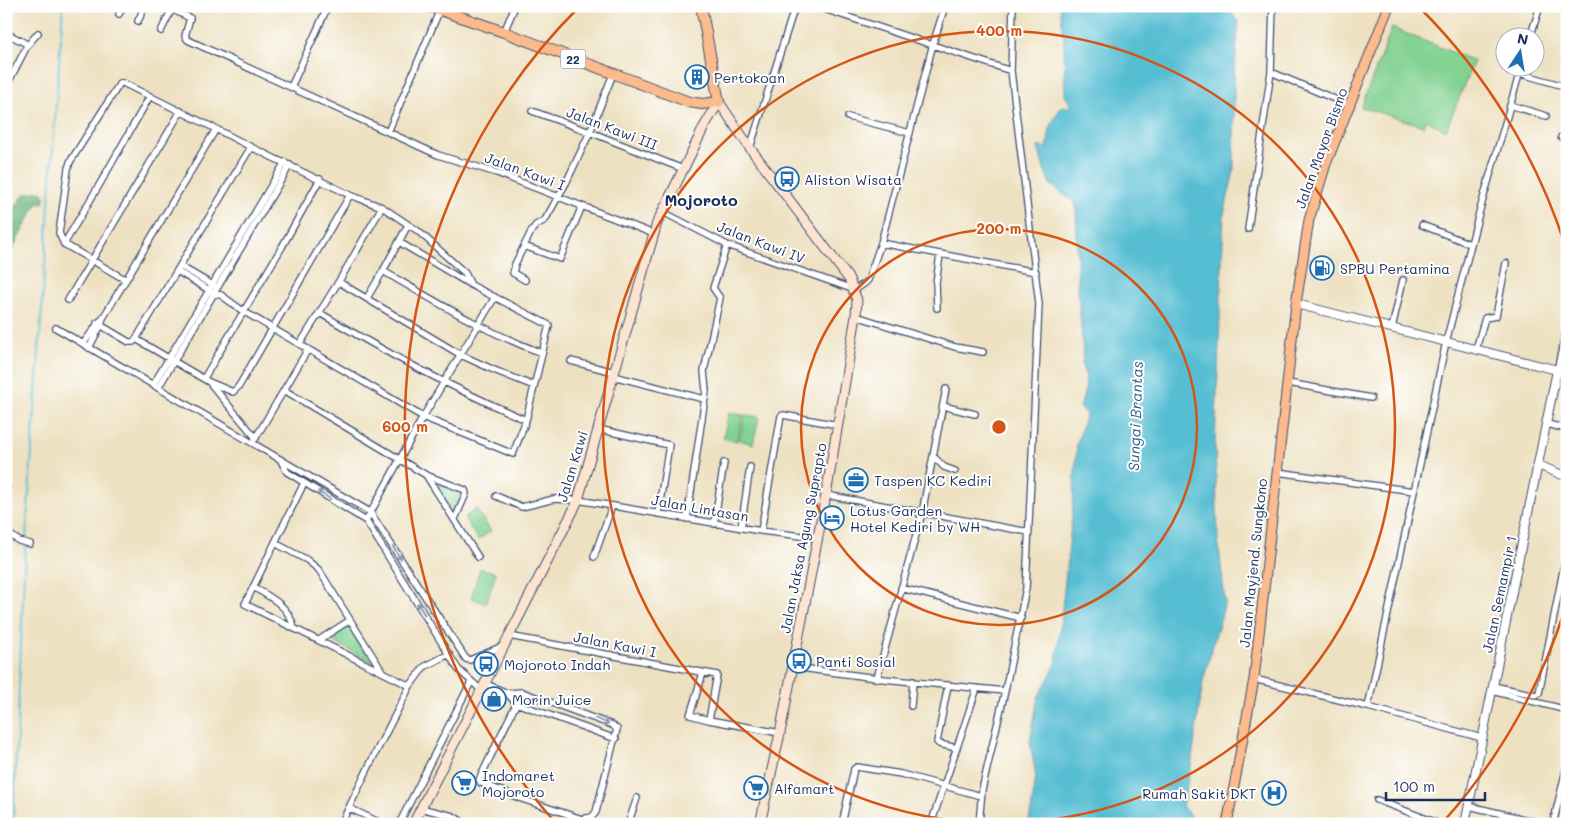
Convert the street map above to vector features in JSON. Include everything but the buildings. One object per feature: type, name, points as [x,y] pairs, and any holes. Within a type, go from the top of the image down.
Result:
[{"type":"highway","name":"22","points":[[429,6],[441,8],[689,102],[702,104],[720,102]]},
{"type":"highway","points":[[701,6],[720,102]]},
{"type":"main road","name":"Jalan Mayor Bismo","points":[[1296,304],[1309,220],[1326,164],[1389,6]]},
{"type":"main road","points":[[720,102],[750,148],[849,279],[855,290]]},
{"type":"main road","name":"Jalan Kawi","points":[[413,824],[578,500],[662,211],[705,124],[720,102]]},
{"type":"main road","name":"Jalan Jaksa Agung Suprapto","points":[[760,823],[780,733],[826,495],[856,316],[858,300],[855,290]]},
{"type":"main road","name":"Jalan Mayjend. Sungkono","points":[[1227,824],[1254,679],[1296,304]]},
{"type":"street","points":[[119,14],[123,6]]},
{"type":"street","points":[[138,21],[145,6]]},
{"type":"street","points":[[161,31],[172,10],[165,6]]},
{"type":"street","points":[[291,87],[328,6]]},
{"type":"street","points":[[504,32],[515,6]]},
{"type":"street","points":[[750,148],[795,6]]},
{"type":"street","points":[[816,6],[1011,71]]},
{"type":"street","points":[[842,14],[846,6]]},
{"type":"street","points":[[855,290],[868,280],[881,243],[933,44],[945,6]]},
{"type":"street","points":[[979,824],[981,796],[1026,588],[1039,304],[1011,71],[1013,6]]},
{"type":"street","points":[[1248,229],[1271,72],[1274,6]]},
{"type":"street","points":[[1533,28],[1540,6]]},
{"type":"street","points":[[388,132],[441,8]]},
{"type":"street","name":"Jalan Kawi I","points":[[172,10],[190,18],[185,36],[188,40],[438,155],[497,173],[654,234]]},
{"type":"street","points":[[7,86],[28,46],[38,33]]},
{"type":"street","points":[[6,34],[24,42],[28,46]]},
{"type":"street","points":[[1271,72],[1350,106]]},
{"type":"street","points":[[526,280],[512,271],[536,225],[545,220],[558,196],[590,132],[612,74]]},
{"type":"street","points":[[1368,707],[1446,342],[1470,244],[1518,78]]},
{"type":"street","points":[[1542,78],[1567,87]]},
{"type":"street","points":[[126,280],[64,244],[59,233],[66,174],[70,162],[120,83],[182,111],[320,180],[382,207],[408,225],[465,273],[471,285]]},
{"type":"street","points":[[64,244],[102,182],[150,96]]},
{"type":"street","points":[[1510,104],[1546,116]]},
{"type":"street","points":[[68,300],[182,111]]},
{"type":"street","name":"Jalan Kawi III","points":[[532,111],[683,169]]},
{"type":"street","points":[[848,117],[910,134]]},
{"type":"street","points":[[82,344],[103,318],[216,129]]},
{"type":"street","points":[[99,324],[130,342],[136,340],[251,147]]},
{"type":"street","points":[[156,387],[288,164]]},
{"type":"street","points":[[204,378],[320,180]]},
{"type":"street","points":[[209,382],[230,392],[235,391],[350,194]]},
{"type":"street","points":[[524,246],[560,259],[582,206]]},
{"type":"street","points":[[300,344],[339,282],[382,207]]},
{"type":"street","name":"Jalan Kawi IV","points":[[662,211],[726,245],[855,290]]},
{"type":"street","points":[[367,298],[408,225]]},
{"type":"street","points":[[1422,225],[1470,244]]},
{"type":"street","points":[[178,269],[213,289],[272,328],[423,417],[513,454],[526,420],[548,324],[471,285],[399,242]]},
{"type":"street","points":[[881,243],[1036,272]]},
{"type":"street","points":[[687,519],[706,387],[704,371],[720,298],[713,288],[726,245]]},
{"type":"street","points":[[937,308],[936,283],[940,255]]},
{"type":"street","points":[[1476,349],[1485,318],[1496,316],[1506,263]]},
{"type":"street","points":[[383,271],[479,326],[507,340],[542,353]]},
{"type":"street","points":[[1392,328],[1404,280]]},
{"type":"street","points":[[339,282],[461,355],[534,386]]},
{"type":"street","points":[[366,521],[423,417],[496,297]]},
{"type":"street","points":[[1296,304],[1567,371]]},
{"type":"street","points":[[320,313],[444,383],[526,420]]},
{"type":"street","points":[[856,316],[955,347],[983,352]]},
{"type":"street","points":[[89,348],[99,324]]},
{"type":"street","points":[[56,328],[156,387],[255,441],[280,459],[370,512],[464,658],[468,660],[503,646]]},
{"type":"street","points":[[1557,370],[1566,329]]},
{"type":"street","points":[[136,340],[209,382],[255,441]]},
{"type":"street","points":[[255,441],[308,349]]},
{"type":"street","points":[[572,361],[704,399]]},
{"type":"street","name":"Jalan Semampir 1","points":[[1465,824],[1557,370]]},
{"type":"street","points":[[1288,383],[1371,398]]},
{"type":"street","points":[[284,390],[426,475],[465,490],[466,494],[455,519]]},
{"type":"street","points":[[877,678],[922,513],[946,390]]},
{"type":"street","points":[[943,406],[975,414]]},
{"type":"street","points":[[761,532],[781,416],[838,425]]},
{"type":"street","points":[[1546,424],[1567,429]]},
{"type":"street","points":[[598,429],[668,445],[658,514]]},
{"type":"street","points":[[933,456],[944,467],[955,471]]},
{"type":"street","points":[[280,459],[287,472],[366,521],[458,669],[471,682],[507,693],[522,692],[612,725],[617,729],[596,812],[592,817],[582,819],[515,796],[481,783],[479,780],[522,692]]},
{"type":"street","points":[[714,524],[724,463]]},
{"type":"street","points":[[1538,465],[1567,477]]},
{"type":"street","points":[[741,528],[750,467]]},
{"type":"street","points":[[1277,472],[1414,491]]},
{"type":"street","points":[[426,475],[478,557]]},
{"type":"street","points":[[304,482],[245,604],[410,686]]},
{"type":"street","points":[[826,495],[1029,532]]},
{"type":"street","name":"Jalan Lintasan","points":[[496,496],[522,507],[554,499],[578,500],[761,532],[818,538]]},
{"type":"street","points":[[594,557],[612,506]]},
{"type":"street","points":[[6,532],[27,543]]},
{"type":"street","points":[[275,543],[307,560],[319,570],[383,672]]},
{"type":"street","points":[[1492,688],[1536,696],[1539,693],[1567,550]]},
{"type":"street","points":[[253,587],[277,601],[292,619],[294,628]]},
{"type":"street","points":[[901,588],[1021,618]]},
{"type":"street","points":[[319,640],[350,620]]},
{"type":"street","points":[[436,633],[444,628]]},
{"type":"street","name":"Jalan Kawi I","points":[[508,636],[718,676],[709,720]]},
{"type":"street","points":[[341,824],[410,686],[424,667],[449,654]]},
{"type":"street","points":[[793,666],[877,678],[1005,691]]},
{"type":"street","points":[[703,673],[690,715],[780,733]]},
{"type":"street","points":[[1254,679],[1482,738]]},
{"type":"street","points":[[911,706],[913,681]]},
{"type":"street","points":[[399,824],[471,682]]},
{"type":"street","points":[[948,685],[937,742],[957,748]]},
{"type":"street","points":[[931,824],[978,688]]},
{"type":"street","points":[[1492,688],[1567,710]]},
{"type":"street","points":[[507,693],[516,703],[616,739]]},
{"type":"street","points":[[1553,824],[1563,793],[1567,766]]},
{"type":"street","points":[[842,824],[854,770],[857,767],[901,774],[981,796]]},
{"type":"street","points":[[628,824],[637,798]]},
{"type":"street","points":[[1377,800],[1440,824]]},
{"type":"street","points":[[1468,806],[1545,824]]},
{"type":"street","points":[[349,808],[384,824]]},
{"type":"street","points":[[420,808],[453,816],[466,824]]},
{"type":"street","points":[[760,823],[773,824]]},
{"type":"green space","points":[[1392,28],[1474,61],[1446,130],[1425,120],[1423,126],[1361,107]]},
{"type":"green space","points":[[41,191],[45,196],[43,203],[38,202],[6,261],[6,223],[24,194]]},
{"type":"green space","points":[[729,413],[743,415],[737,441],[723,438]]},
{"type":"green space","points":[[745,415],[759,417],[753,444],[739,440]]},
{"type":"green space","points":[[431,480],[463,493],[454,514]]},
{"type":"green space","points":[[476,509],[491,531],[478,540],[464,518]]},
{"type":"green space","points":[[480,568],[496,573],[486,604],[471,598]]},
{"type":"green space","points":[[349,625],[374,663],[327,638]]},
{"type":"water","name":"Sungai Brantas","points":[[1060,6],[1223,6],[1239,21],[1234,75],[1234,171],[1224,214],[1215,447],[1218,539],[1225,602],[1203,681],[1191,766],[1182,806],[1191,817],[1190,824],[1028,824],[1036,777],[1030,741],[1038,698],[1056,664],[1072,517],[1077,444],[1086,414],[1080,408],[1085,390],[1086,376],[1082,366],[1083,352],[1078,288],[1076,204],[1050,184],[1038,147],[1041,146],[1046,149],[1049,132],[1056,115],[1061,107],[1066,106],[1069,109],[1071,106],[1065,95],[1064,42]]},
{"type":"waterway","points":[[13,824],[25,551],[63,6]]},
{"type":"place","name":"Pertokoan","points":[[697,77]]},
{"type":"place","name":"Aliston Wisata","points":[[787,179]]},
{"type":"place","name":"SPBU Pertamina","points":[[1322,268]]},
{"type":"place","name":"Taspen KC Kediri","points":[[856,480]]},
{"type":"place","name":"Lotus Garden Hotel Kediri by WH","points":[[832,518]]},
{"type":"place","name":"Panti Sosial","points":[[799,661]]},
{"type":"place","name":"Mojoroto Indah","points":[[486,664]]},
{"type":"place","name":"Morin Juice","points":[[494,699]]},
{"type":"place","name":"Indomaret Mojoroto","points":[[464,783]]},
{"type":"place","name":"Alfamart","points":[[756,788]]},
{"type":"place","name":"Rumah Sakit DKT","points":[[1274,793]]},
{"type":"district","name":"Mojoroto","points":[[701,199]]}]
